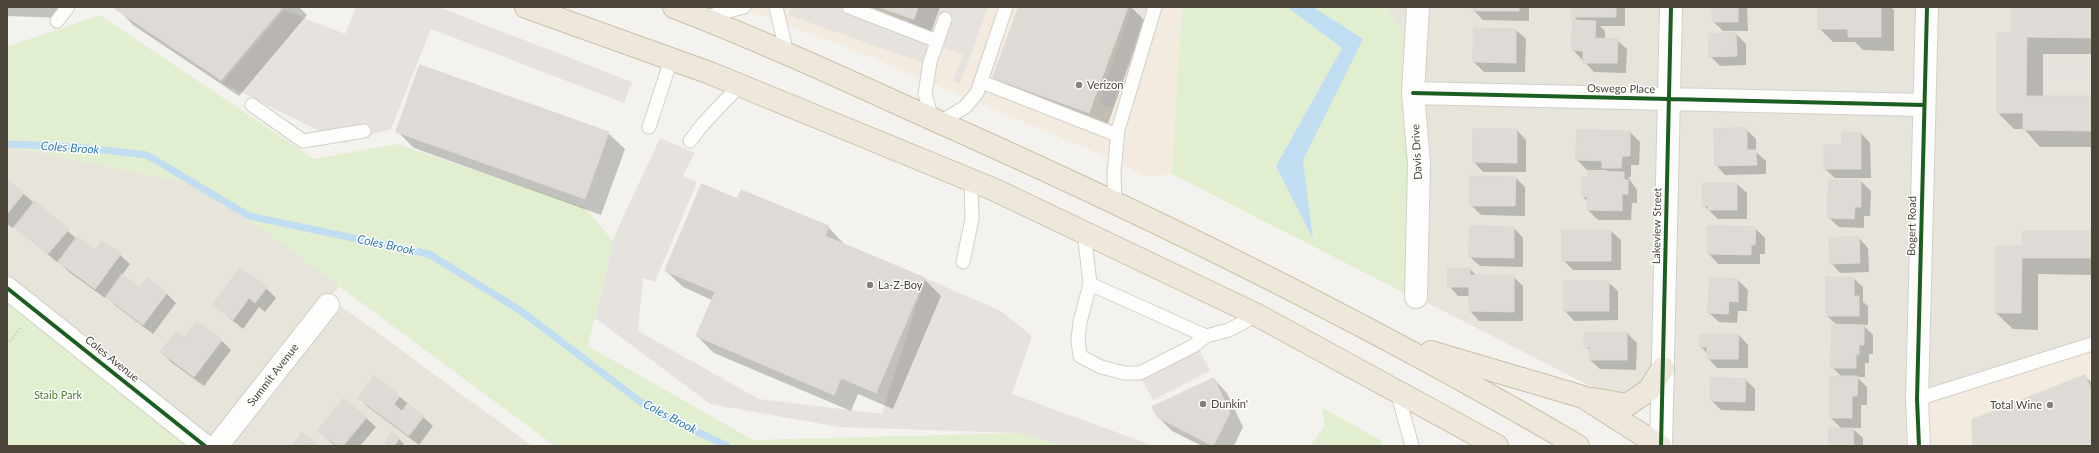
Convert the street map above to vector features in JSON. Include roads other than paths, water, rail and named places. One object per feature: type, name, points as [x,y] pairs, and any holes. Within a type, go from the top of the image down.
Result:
[{"type":"highway","points":[[526,7],[740,85],[971,180],[1257,314],[1497,446]]},
{"type":"highway","points":[[674,7],[787,54],[936,121],[1115,203],[1274,279],[1392,340],[1578,446]]},
{"type":"highway","points":[[1392,340],[1582,397],[1627,405],[1649,390],[1663,368]]},
{"type":"highway","points":[[1582,397],[1661,446]]},
{"type":"street","name":"Davis Drive","points":[[1416,297],[1419,163],[1413,93],[1418,7]]},
{"type":"street","name":"Lakeview Street","points":[[1661,446],[1671,7]]},
{"type":"street","name":"Bogert Road","points":[[1920,446],[1917,399],[1927,7]]},
{"type":"street","name":"Oswego Place","points":[[1413,93],[1924,105]]},
{"type":"street","name":"Coles Avenue","points":[[7,288],[205,446]]},
{"type":"street","name":"Summit Avenue","points":[[217,446],[328,305]]},
{"type":"lane","points":[[57,21],[68,7]]},
{"type":"lane","points":[[702,18],[744,7]]},
{"type":"lane","points":[[776,7],[787,54]]},
{"type":"lane","points":[[849,7],[937,40]]},
{"type":"lane","points":[[945,19],[930,62],[925,94],[936,121],[965,107],[978,93],[1006,7]]},
{"type":"lane","points":[[1115,203],[1114,173],[1117,135],[1155,7]]},
{"type":"lane","points":[[649,127],[671,60]]},
{"type":"lane","points":[[982,82],[1117,135]]},
{"type":"lane","points":[[690,141],[703,124],[740,85]]},
{"type":"lane","points":[[252,105],[303,141],[364,131]]},
{"type":"lane","points":[[963,262],[972,219],[971,180]]},
{"type":"lane","points":[[1084,232],[1090,284],[1080,322],[1078,340],[1080,356],[1101,366],[1124,373],[1140,374],[1193,346],[1206,336],[1229,330],[1257,314]]},
{"type":"lane","points":[[1090,284],[1206,336]]},
{"type":"lane","points":[[1917,399],[2092,344]]},
{"type":"lane","points":[[1397,391],[1412,446]]},
{"type":"water","points":[[1287,7],[1313,7],[1363,39],[1303,160],[1313,239],[1276,166],[1342,48]]},
{"type":"waterway","name":"Coles Brook","points":[[7,144],[77,147],[147,155],[249,216],[429,254],[521,311],[650,409],[727,446]]},
{"type":"place","name":"Verizon","points":[[1079,85]]},
{"type":"place","name":"La-Z-Boy","points":[[870,285]]},
{"type":"place","name":"Dunkin'","points":[[1203,404]]},
{"type":"place","name":"Total Wine","points":[[2050,405]]},
{"type":"park label","name":"Staib Park","points":[[58,395]]}]
